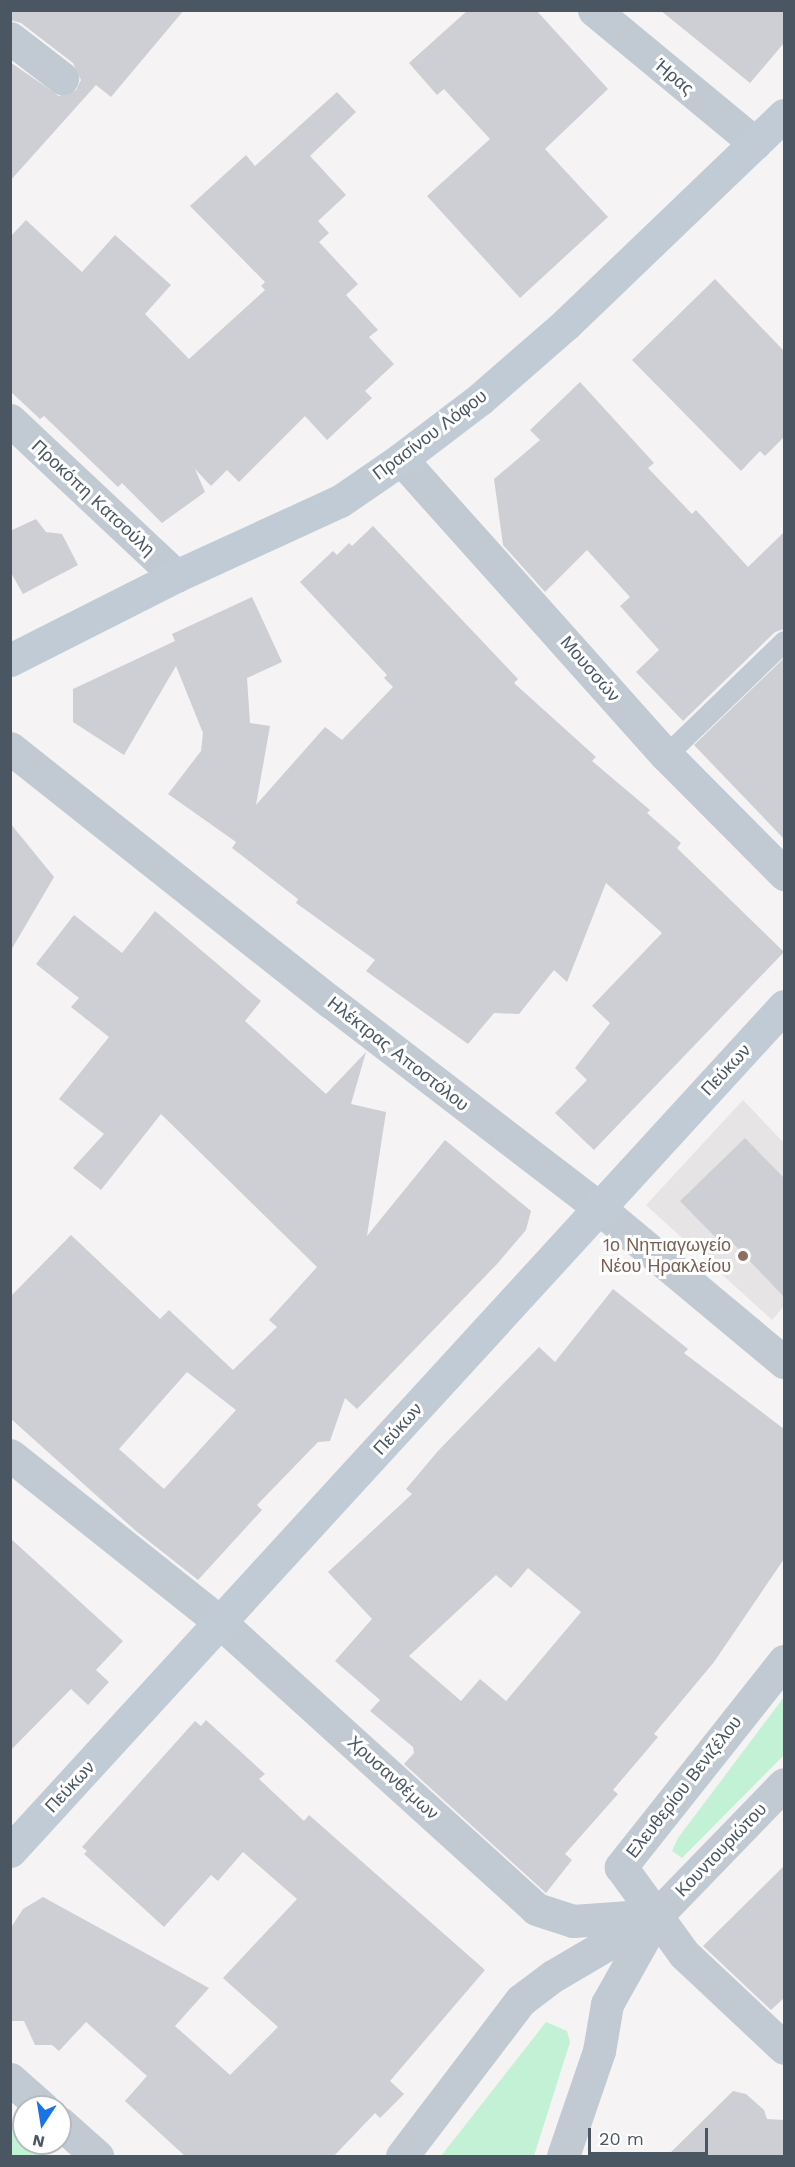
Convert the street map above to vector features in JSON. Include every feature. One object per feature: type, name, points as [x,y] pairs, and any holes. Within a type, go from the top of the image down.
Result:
[{"type":"street","name":"Ήρας","points":[[594,10],[754,143]]},
{"type":"street","points":[[10,38],[62,78]]},
{"type":"street","name":"Πρασίνου Λόφου","points":[[11,666],[176,576],[340,501],[401,459],[480,399],[566,324],[784,115]]},
{"type":"street","name":"Προκόπη Κατσούλη","points":[[10,420],[176,576]]},
{"type":"street","name":"Μουσσών","points":[[401,459],[666,755],[784,874]]},
{"type":"street","name":"Ηλέκτρας Αποστόλου","points":[[10,748],[331,1002],[599,1208],[784,1362]]},
{"type":"street","name":"Πεύκων","points":[[10,1851],[784,1006]]},
{"type":"street","name":"Χρυσανθέμων","points":[[10,1455],[221,1623],[536,1909],[573,1921],[657,1915]]},
{"type":"street","name":"Ελευθερίου Βενιζέλου","points":[[657,1915],[621,1867],[784,1661]]},
{"type":"street","name":"Κουντουριώτου","points":[[657,1915],[784,1784]]},
{"type":"street","points":[[657,1915],[684,1954],[784,2048]]},
{"type":"street","points":[[402,2157],[521,2000],[553,1976],[657,1915]]},
{"type":"street","points":[[563,2157],[599,2051],[607,2004],[657,1915]]},
{"type":"street","points":[[10,2079],[28,2095]]},
{"type":"street","points":[[72,2134],[98,2157]]},
{"type":"lane","points":[[666,755],[784,641]]},
{"type":"shaded area","name":"1ο Νηπιαγωγείο Νέου Ηρακλείου","points":[[743,1100],[784,1143],[784,1306],[772,1320],[646,1205]]},
{"type":"green space","points":[[784,1697],[784,1755],[682,1858],[672,1851],[678,1838]]},
{"type":"green space","points":[[546,2022],[567,2031],[570,2042],[534,2156],[441,2156]]},
{"type":"green space","points":[[10,2126],[12,2128],[12,2155],[45,2156],[11,2156]]},
{"type":"building","points":[[10,10],[184,10],[111,97],[96,85],[10,181],[10,62],[59,96],[76,90],[81,80],[73,63],[21,23],[10,20]]},
{"type":"building","points":[[468,10],[536,10],[608,89],[545,149],[608,217],[520,298],[427,196],[490,139],[444,89],[437,95],[409,63]]},
{"type":"building","points":[[660,10],[784,10],[784,43],[750,83]]},
{"type":"building","points":[[337,92],[356,112],[310,156],[346,195],[318,221],[329,233],[319,242],[358,284],[346,295],[378,330],[369,337],[394,364],[365,391],[372,398],[327,440],[305,416],[239,482],[227,470],[211,486],[195,469],[205,492],[162,523],[122,483],[118,487],[44,416],[40,419],[10,391],[10,237],[26,220],[82,272],[115,235],[171,285],[145,314],[189,359],[265,290],[261,286],[265,282],[190,206],[246,155],[255,166]]},
{"type":"building","points":[[715,279],[784,351],[784,437],[765,456],[760,451],[741,471],[632,360]]},
{"type":"building","points":[[580,382],[654,463],[648,468],[692,514],[696,510],[748,567],[784,532],[784,629],[775,632],[683,721],[636,672],[659,650],[620,606],[630,597],[587,550],[545,592],[503,545],[494,479],[540,440],[530,430]]},
{"type":"building","points":[[36,519],[46,532],[62,534],[78,565],[23,594],[10,571],[10,531]]},
{"type":"building","points":[[373,526],[518,679],[514,683],[596,757],[592,761],[650,810],[647,813],[681,843],[677,848],[784,952],[594,1150],[555,1113],[587,1080],[575,1068],[610,1023],[592,1006],[662,933],[606,883],[567,982],[554,970],[519,1014],[494,1013],[468,1044],[366,971],[375,960],[296,903],[298,899],[232,848],[236,842],[168,794],[201,751],[203,733],[176,666],[124,755],[73,722],[73,689],[175,641],[172,634],[252,597],[282,662],[247,678],[250,723],[270,726],[256,805],[325,727],[342,740],[393,687],[384,678],[387,675],[300,582],[333,551],[337,555],[349,543],[352,546]]},
{"type":"building","points":[[784,658],[784,839],[694,745]]},
{"type":"building","points":[[10,823],[54,877],[10,952]]},
{"type":"building","points":[[155,911],[261,1001],[245,1021],[326,1094],[366,1052],[351,1104],[386,1112],[367,1236],[445,1140],[531,1211],[526,1230],[497,1264],[357,1409],[345,1398],[330,1441],[318,1442],[257,1505],[262,1510],[198,1580],[136,1531],[10,1418],[10,1297],[71,1235],[160,1319],[169,1310],[233,1370],[277,1327],[269,1320],[317,1267],[161,1114],[101,1190],[73,1168],[104,1134],[59,1099],[109,1037],[71,1007],[79,998],[36,964],[74,915],[122,953]],"holes":[[[187,1372],[236,1410],[164,1489],[119,1449]]]},
{"type":"building","points":[[745,1138],[784,1178],[784,1297],[726,1236],[720,1242],[680,1201]]},
{"type":"building","points":[[613,1289],[688,1349],[684,1353],[784,1429],[784,1559],[714,1662],[654,1734],[658,1737],[613,1790],[618,1794],[565,1854],[572,1860],[546,1893],[404,1764],[414,1753],[413,1747],[370,1711],[380,1700],[335,1661],[372,1619],[328,1572],[412,1494],[406,1489],[438,1451],[539,1347],[555,1362]],"holes":[[[528,1568],[581,1612],[506,1701],[480,1679],[461,1701],[409,1656],[496,1575],[511,1588]]]},
{"type":"building","points":[[10,1538],[123,1641],[96,1670],[109,1682],[88,1705],[71,1689],[10,1751]]},
{"type":"building","points":[[206,1720],[265,1774],[259,1779],[304,1821],[309,1815],[485,1970],[390,2081],[404,2094],[380,2118],[375,2113],[333,2157],[186,2157],[125,2101],[147,2076],[86,2022],[59,2051],[52,2045],[35,2045],[24,2021],[10,2021],[10,1929],[23,1909],[43,1897],[209,1988],[175,2026],[230,2075],[278,2027],[223,1978],[297,1899],[243,1852],[218,1881],[211,1875],[164,1927],[84,1854],[87,1851],[82,1847],[195,1721],[201,1726]]},
{"type":"building","points":[[784,1866],[784,1998],[771,2010],[703,1946]]},
{"type":"building","points":[[733,2091],[746,2094],[764,2110],[767,2119],[784,2120],[784,2157],[666,2157]]},
{"type":"place","name":"1ο Νηπιαγωγείο Νέου Ηρακλείου","points":[[743,1256]]}]
